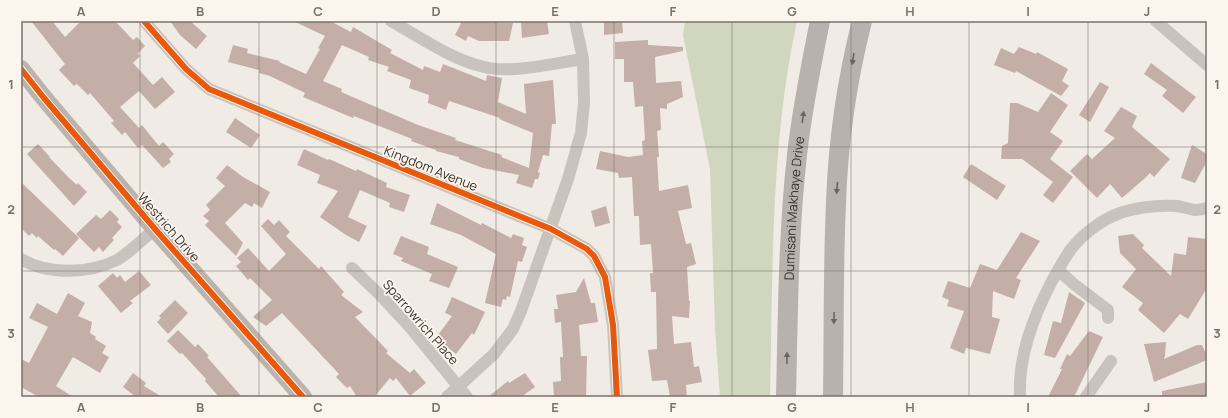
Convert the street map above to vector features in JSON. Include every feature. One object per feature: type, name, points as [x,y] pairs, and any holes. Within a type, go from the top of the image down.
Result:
[{"type":"main road","name":"Dumisani Makhaye Drive","points":[[786,397],[788,316],[794,198],[798,154],[809,79],[820,21]]},
{"type":"main road","points":[[833,397],[836,203],[841,136],[854,53],[862,21]]},
{"type":"street","name":"Kingdom Avenue","points":[[144,21],[186,69],[208,89],[551,229],[588,249],[594,256],[604,277],[613,325],[617,397]]},
{"type":"street","points":[[391,21],[444,51],[484,67],[500,69],[513,68],[584,59]]},
{"type":"street","points":[[447,397],[494,354],[513,329],[521,312],[551,229],[568,179],[581,133],[584,103],[584,59],[575,21]]},
{"type":"street","points":[[1156,21],[1207,65]]},
{"type":"street","name":"Westrich Drive","points":[[21,69],[155,229],[303,397]]},
{"type":"street","points":[[1020,397],[1019,385],[1022,359],[1028,337],[1042,299],[1071,249],[1080,239],[1096,226],[1120,213],[1148,206],[1178,206],[1195,210],[1207,208]]},
{"type":"street","points":[[21,259],[40,267],[71,271],[91,269],[118,260],[155,229]]},
{"type":"street","name":"Sparrowrich Place","points":[[352,268],[408,325],[467,397]]},
{"type":"street","points":[[1058,270],[1108,310],[1108,318]]},
{"type":"street","points":[[1086,397],[1111,361]]},
{"type":"green space","points":[[685,21],[797,21],[788,67],[777,161],[774,208],[770,397],[720,397],[715,329],[710,169],[683,35]]},
{"type":"building","points":[[31,21],[52,21],[65,37],[81,21],[115,21],[133,40],[137,37],[145,46],[138,53],[140,56],[133,63],[153,85],[162,77],[175,92],[155,109],[139,91],[120,107],[139,128],[142,125],[159,146],[163,142],[174,154],[169,159],[171,162],[163,168],[142,145],[138,148],[125,132],[122,135],[111,123],[114,121],[90,93],[88,95],[77,84],[74,86],[59,70],[65,64]]},
{"type":"building","points":[[170,21],[190,21],[207,36],[196,49],[180,35]]},
{"type":"building","points":[[293,21],[330,21],[351,32],[353,27],[392,50],[390,53],[423,70],[424,66],[440,72],[443,64],[486,81],[487,75],[502,78],[498,102],[526,114],[524,84],[553,80],[556,124],[552,124],[549,156],[543,155],[538,172],[540,173],[538,179],[535,179],[532,188],[516,183],[519,175],[483,168],[459,159],[459,157],[436,151],[411,141],[412,139],[354,116],[353,118],[303,97],[305,93],[270,76],[259,73],[259,70],[228,62],[233,45],[248,49],[247,53],[280,61],[279,62],[306,74],[320,49],[318,48],[325,36]],"holes":[[[342,45],[369,57],[368,60],[389,67],[387,71],[411,80],[409,88],[429,95],[428,103],[446,110],[449,101],[500,118],[499,119],[533,133],[529,168],[501,157],[502,155],[455,140],[456,138],[418,125],[341,92],[342,89],[323,81]]]},
{"type":"building","points":[[462,21],[513,23],[509,41],[479,41],[468,36],[466,41],[455,35]]},
{"type":"building","points":[[547,21],[549,34],[522,38],[521,22]]},
{"type":"building","points":[[604,21],[622,21],[623,33],[604,35]]},
{"type":"building","points":[[648,40],[648,45],[683,47],[683,51],[655,57],[656,83],[681,81],[683,97],[667,104],[667,109],[660,108],[661,130],[657,131],[659,157],[657,157],[659,191],[688,185],[692,208],[678,211],[686,244],[691,243],[696,264],[687,267],[690,301],[689,318],[672,316],[674,344],[691,342],[694,367],[699,366],[702,382],[686,385],[687,397],[670,397],[667,380],[652,381],[648,350],[657,349],[656,292],[651,292],[650,273],[653,273],[651,244],[640,245],[639,216],[634,216],[632,177],[619,178],[618,173],[596,169],[600,151],[628,157],[643,155],[642,141],[645,140],[643,106],[635,107],[633,82],[624,82],[624,59],[615,59],[615,42]]},
{"type":"building","points":[[1019,47],[1036,54],[1037,52],[1068,69],[1062,81],[1069,86],[1061,96],[1016,71],[1015,73],[994,65],[1001,48],[1014,54]]},
{"type":"building","points":[[1151,63],[1196,97],[1183,113],[1162,96],[1167,90],[1144,74]]},
{"type":"building","points":[[1100,82],[1109,87],[1090,122],[1079,115]]},
{"type":"building","points":[[1051,93],[1068,105],[1050,132],[1063,141],[1050,159],[1073,177],[1053,203],[1043,195],[1053,182],[1022,159],[1001,159],[1002,146],[1008,143],[1010,103],[1017,103],[1038,112]]},
{"type":"building","points":[[1121,107],[1137,116],[1132,127],[1170,159],[1154,177],[1150,173],[1122,198],[1110,184],[1097,198],[1070,171],[1087,154],[1092,159],[1115,138],[1104,131]]},
{"type":"building","points":[[235,118],[260,135],[251,148],[226,132]]},
{"type":"building","points":[[38,144],[69,178],[77,185],[78,183],[87,192],[74,206],[27,154]]},
{"type":"building","points":[[1192,145],[1207,154],[1207,161],[1195,183],[1181,178]]},
{"type":"building","points":[[304,149],[356,171],[357,169],[387,183],[386,187],[410,195],[404,212],[389,207],[390,203],[360,190],[348,217],[367,226],[359,242],[346,235],[320,217],[338,191],[317,183],[320,175],[297,165]]},
{"type":"building","points":[[971,164],[1006,186],[997,200],[963,177]]},
{"type":"building","points":[[227,165],[243,177],[270,192],[262,208],[254,203],[252,207],[245,203],[225,223],[243,243],[236,256],[205,225],[209,221],[203,216],[210,210],[206,205],[225,186],[216,178]]},
{"type":"building","points":[[21,182],[79,238],[63,256],[38,236],[37,238],[32,233],[29,236],[21,228]]},
{"type":"building","points":[[437,203],[511,238],[513,234],[524,238],[522,245],[527,247],[522,262],[518,261],[510,297],[507,296],[506,300],[503,299],[501,307],[485,303],[496,254],[461,235],[430,224]]},
{"type":"building","points":[[606,206],[610,223],[595,227],[591,211]]},
{"type":"building","points":[[110,210],[119,219],[117,222],[122,227],[112,238],[114,240],[103,252],[99,247],[94,252],[76,234],[96,215],[101,219]]},
{"type":"building","points":[[268,219],[274,225],[279,220],[290,232],[286,236],[319,269],[321,266],[344,292],[341,295],[363,312],[355,317],[388,351],[386,353],[410,373],[414,369],[426,383],[410,396],[396,378],[393,381],[390,378],[374,397],[357,397],[350,386],[347,388],[336,377],[339,374],[282,313],[266,326],[253,317],[272,300],[250,278],[248,280],[236,266],[241,262],[237,258],[248,248],[269,271],[286,254],[261,226]]},
{"type":"building","points":[[1021,232],[1040,241],[1016,278],[1021,280],[1014,299],[993,291],[992,317],[1000,319],[990,354],[966,348],[964,354],[950,348],[964,311],[947,306],[949,300],[942,297],[948,281],[970,288],[980,264],[997,270]]},
{"type":"building","points":[[1133,234],[1144,245],[1142,248],[1171,276],[1174,253],[1186,255],[1188,237],[1207,239],[1207,288],[1188,319],[1180,314],[1164,333],[1138,310],[1143,303],[1122,287],[1136,269],[1120,253],[1118,236]]},
{"type":"building","points":[[401,236],[429,247],[427,254],[458,267],[449,288],[429,281],[432,274],[401,261],[403,258],[393,254]]},
{"type":"building","points":[[139,271],[151,285],[130,301],[133,303],[121,313],[98,286],[113,273],[117,278],[120,275],[125,282]]},
{"type":"building","points":[[584,278],[591,303],[595,303],[598,322],[579,325],[581,356],[587,356],[586,397],[554,397],[553,382],[561,381],[560,357],[563,357],[561,322],[555,323],[554,309],[558,309],[556,295],[576,292]]},
{"type":"building","points":[[1069,292],[1085,303],[1055,358],[1044,355],[1053,321],[1061,323]]},
{"type":"building","points":[[68,293],[85,303],[78,316],[92,322],[90,333],[96,337],[95,339],[106,346],[102,353],[109,357],[100,373],[73,357],[56,386],[73,397],[39,397],[21,387],[21,359],[29,363],[48,327],[29,318],[37,303],[57,314]]},
{"type":"building","points":[[452,297],[485,312],[474,335],[472,333],[456,354],[442,343],[444,340],[438,335],[452,316],[445,313]]},
{"type":"building","points":[[175,300],[188,313],[168,334],[157,322],[161,318],[159,316]]},
{"type":"building","points":[[178,330],[195,347],[198,344],[209,356],[207,357],[242,397],[219,397],[205,381],[206,379],[182,353],[180,354],[167,341]]},
{"type":"building","points":[[1089,331],[1103,337],[1074,397],[1048,397],[1062,369],[1060,369],[1067,354],[1070,356]]},
{"type":"building","points":[[1166,342],[1164,359],[1197,345],[1202,345],[1207,356],[1207,360],[1154,382],[1144,344]]},
{"type":"building","points":[[133,373],[146,383],[144,386],[162,397],[136,397],[123,387]]},
{"type":"building","points":[[525,373],[535,387],[521,397],[488,397],[508,381],[509,383]]},
{"type":"building","points":[[1207,382],[1207,397],[1162,397],[1162,391]]},
{"type":"cycle path","points":[[144,21],[186,69],[209,89],[551,229],[587,249],[594,256],[605,277],[613,325],[617,397]]},
{"type":"cycle path","points":[[21,69],[155,229],[303,397]]}]
